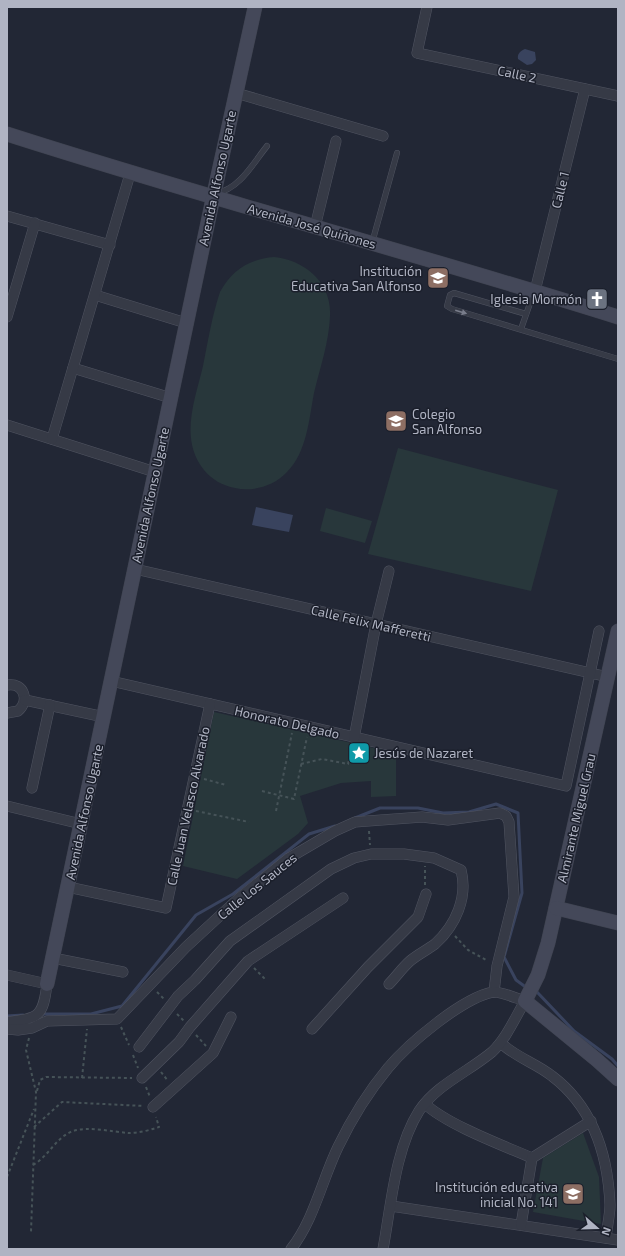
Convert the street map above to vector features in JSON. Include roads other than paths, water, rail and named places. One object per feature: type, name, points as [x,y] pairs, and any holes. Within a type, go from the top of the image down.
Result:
[{"type":"street","name":"Avenida Alfonso Ugarte","points":[[47,984],[213,196],[255,7]]},
{"type":"street","name":"Calle 2","points":[[427,7],[417,53],[618,96]]},
{"type":"street","name":"Calle 1","points":[[535,291],[585,89]]},
{"type":"street","points":[[236,93],[383,136]]},
{"type":"street","name":"Avenida José Quiñones","points":[[7,134],[130,174],[213,196],[618,317]]},
{"type":"street","points":[[316,227],[336,141]]},
{"type":"street","points":[[52,439],[130,174]]},
{"type":"street","points":[[7,216],[110,245]]},
{"type":"street","points":[[7,317],[10,293],[35,223]]},
{"type":"street","points":[[95,295],[186,323]]},
{"type":"street","points":[[73,368],[171,398]]},
{"type":"street","points":[[7,425],[155,472]]},
{"type":"street","name":"Calle Felix Mafferetti","points":[[135,569],[608,676]]},
{"type":"street","points":[[353,742],[376,624],[389,571]]},
{"type":"street","name":"Honorato Delgado","points":[[111,681],[210,704],[353,742],[566,786],[599,631]]},
{"type":"street","name":"Almirante Miguel Grau","points":[[525,1002],[542,962],[556,908],[617,639]]},
{"type":"street","points":[[7,685],[15,685],[19,687],[22,690],[25,700],[18,711],[8,716]]},
{"type":"street","points":[[25,700],[104,717]]},
{"type":"street","name":"Calle Juan Velasco Alvarado","points":[[68,887],[166,908],[210,704]]},
{"type":"street","points":[[32,788],[50,705]]},
{"type":"street","points":[[7,806],[81,824]]},
{"type":"street","name":"Calle Los Sauces","points":[[7,1029],[18,1030],[32,1028],[47,1020],[117,1019],[150,984],[238,899],[289,858],[335,831],[355,822],[368,821],[422,817],[448,820],[500,813],[506,816],[509,822],[514,897],[497,966],[494,992]]},
{"type":"street","points":[[140,1047],[170,1006],[230,941],[331,869],[354,858],[371,854],[404,854],[445,861],[461,870],[463,878],[462,902],[448,930],[434,944],[409,962],[389,984]]},
{"type":"street","points":[[312,1029],[368,967],[418,917],[426,894]]},
{"type":"street","points":[[142,1078],[179,1042],[190,1027],[248,961],[343,898]]},
{"type":"street","points":[[556,908],[618,923]]},
{"type":"street","points":[[53,958],[123,972]]},
{"type":"street","points":[[7,975],[47,984],[45,1000],[41,1012],[30,1019],[7,1022]]},
{"type":"street","points":[[291,1249],[298,1240],[310,1216],[338,1148],[352,1121],[388,1067],[418,1039],[449,1014],[471,1001],[494,992],[525,1002],[597,1060],[618,1079]]},
{"type":"street","points":[[383,1249],[396,1173],[406,1140],[418,1112],[433,1094],[501,1043],[525,1002]]},
{"type":"street","points":[[153,1107],[213,1053],[231,1017]]},
{"type":"street","points":[[501,1043],[509,1050],[552,1076],[580,1103],[591,1121],[602,1147],[610,1206],[606,1238]]},
{"type":"street","points":[[425,1104],[431,1110],[460,1126],[532,1158]]},
{"type":"street","points":[[521,1225],[532,1158],[591,1121]]},
{"type":"street","points":[[391,1206],[618,1240]]},
{"type":"lane","points":[[213,196],[227,190],[238,181],[267,146]]},
{"type":"lane","points":[[372,243],[397,153]]},
{"type":"lane","points":[[521,329],[535,291]]},
{"type":"lane","points":[[526,314],[460,294],[452,294],[447,300],[447,306],[452,310],[521,329],[618,359]]},
{"type":"water","points":[[525,49],[535,52],[536,60],[532,64],[527,65],[518,59],[519,53]]},
{"type":"water","points":[[256,507],[293,515],[289,532],[252,525]]},
{"type":"waterway","points":[[355,818],[380,808],[418,808],[443,813],[469,812],[496,804],[518,813],[522,893],[504,957],[516,980],[527,988]]},
{"type":"waterway","points":[[41,1014],[91,1014],[122,1006],[196,915],[233,894],[309,834],[335,826]]},
{"type":"waterway","points":[[537,992],[574,1031],[612,1059],[618,1066]]},
{"type":"waterway","points":[[7,1016],[23,1015]]},
{"type":"place","name":"Institución Educativa San Alfonso","points":[[438,278]]},
{"type":"place","name":"Iglesia Mormón","points":[[597,299]]},
{"type":"place","name":"Colegio San Alfonso","points":[[396,421]]},
{"type":"place","name":"Jesús de Nazaret","points":[[359,753]]},
{"type":"place","name":"Institución educativa inicial No. 141","points":[[573,1194]]}]
